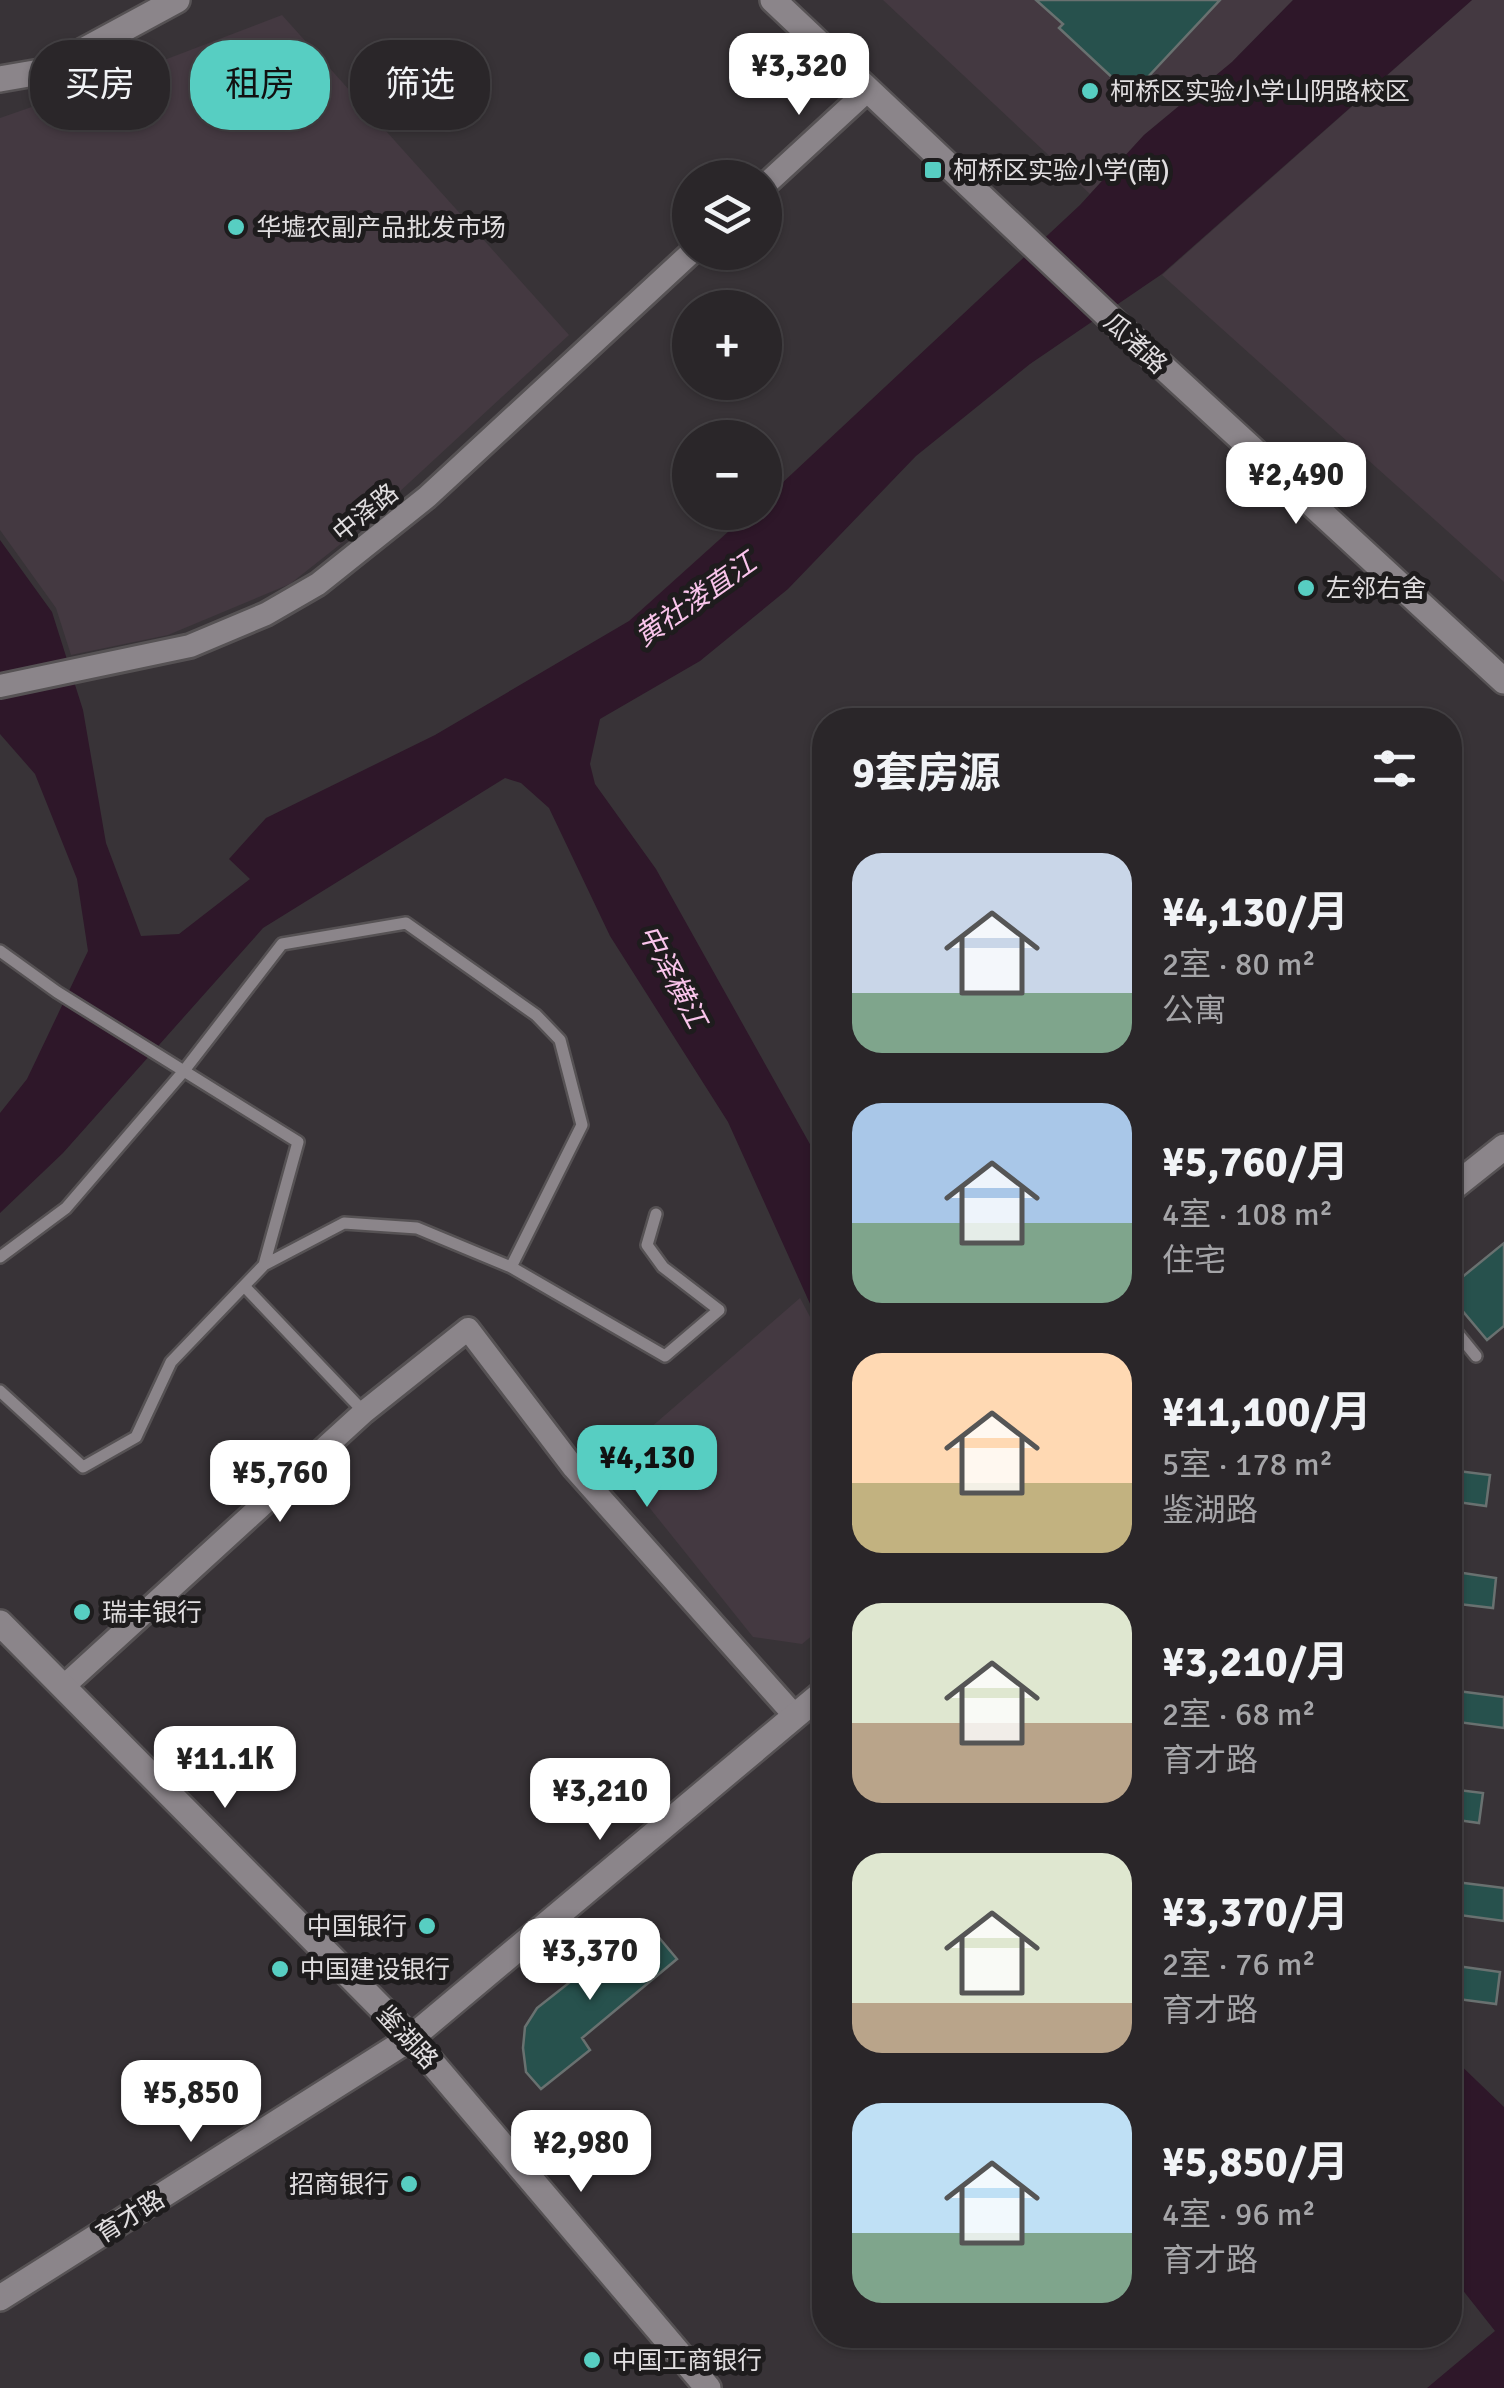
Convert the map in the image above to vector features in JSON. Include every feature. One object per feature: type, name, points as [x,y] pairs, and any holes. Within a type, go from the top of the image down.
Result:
[{"type":"street","points":[[0,79],[46,70],[177,0]]},
{"type":"street","name":"瓜渚路","points":[[773,0],[1000,216],[1504,680]]},
{"type":"street","points":[[782,169],[868,90]]},
{"type":"street","name":"中泽路","points":[[0,686],[190,646],[266,614],[318,584],[427,497],[673,270]]},
{"type":"street","points":[[1462,1180],[1504,1147]]},
{"type":"street","points":[[63,1687],[364,1412],[468,1329],[574,1468],[794,1716]]},
{"type":"street","name":"鉴湖路","points":[[0,1622],[411,2038],[708,2388]]},
{"type":"street","name":"育才路","points":[[0,2298],[411,2038],[812,1701]]},
{"type":"lane","points":[[0,1257],[66,1208],[183,1072],[282,944],[406,923],[536,1014],[560,1040],[582,1125],[512,1267]]},
{"type":"lane","points":[[0,951],[57,992],[298,1142],[264,1264]]},
{"type":"lane","points":[[0,1391],[82,1467],[136,1438],[171,1362],[264,1264],[344,1224],[417,1228],[512,1267],[665,1356],[719,1310],[664,1267],[647,1245],[656,1214]]},
{"type":"lane","points":[[244,1286],[364,1412]]},
{"type":"lane","points":[[1462,1339],[1476,1356]]},
{"type":"shaded area","name":"柯桥区实验小学山阴路校区","points":[[883,0],[1293,0],[1232,62],[1144,135],[1090,194]]},
{"type":"shaded area","points":[[1472,0],[1504,0],[1504,582],[1162,275]]},
{"type":"shaded area","name":"华墟农副产品批发市场","points":[[282,15],[304,40],[217,40]]},
{"type":"shaded area","name":"华墟农副产品批发市场","points":[[190,50],[190,130],[330,130],[330,69],[350,91],[350,130],[385,130],[569,335],[357,531],[290,584],[168,635],[71,655],[56,608],[0,530],[0,118],[30,108],[30,130],[170,130],[170,58]]},
{"type":"shaded area","points":[[800,1298],[812,1321],[812,1636],[802,1644],[753,1637],[612,1461]]},
{"type":"water","points":[[1293,0],[1472,0],[1162,274],[1030,364],[916,456],[788,589],[700,661],[600,719],[590,764],[595,784],[656,869],[812,1148],[812,1308],[728,1122],[610,936],[549,808],[521,783],[505,778],[263,928],[63,1153],[0,1213],[0,1113],[27,1079],[88,951],[77,879],[35,774],[0,734],[0,540],[52,612],[83,710],[106,843],[141,936],[179,934],[250,879],[229,859],[266,818],[435,735],[629,621],[730,530],[782,530],[782,483],[1080,205],[1144,135],[1232,62]]},
{"type":"water","points":[[1462,2067],[1504,2107],[1504,2388],[1427,2388],[1495,2331],[1462,2289]]},
{"type":"building","points":[[1036,0],[1220,0],[1131,95],[1059,28],[1063,24]]},
{"type":"building","points":[[1504,1243],[1504,1326],[1487,1340],[1462,1310],[1462,1277]]},
{"type":"building","points":[[1462,1472],[1490,1475],[1486,1506],[1462,1503]]},
{"type":"building","points":[[1462,1573],[1496,1578],[1493,1608],[1462,1604]]},
{"type":"building","points":[[1462,1692],[1504,1697],[1504,1728],[1462,1723]]},
{"type":"building","points":[[1462,1790],[1483,1793],[1479,1823],[1462,1821]]},
{"type":"building","points":[[1462,1883],[1504,1888],[1504,1921],[1462,1915]]},
{"type":"building","points":[[646,1922],[677,1959],[582,2038],[590,2050],[541,2089],[526,2072],[525,2027],[537,2008]]},
{"type":"building","points":[[1462,1967],[1500,1972],[1496,2004],[1462,2000]]},
{"type":"place","name":"柯桥区实验小学山阴路校区","points":[[1090,91]]},
{"type":"place","name":"柯桥区实验小学(南)","points":[[933,170]]},
{"type":"place","name":"华墟农副产品批发市场","points":[[236,227]]},
{"type":"place","name":"左邻右舍","points":[[1306,588]]},
{"type":"place","name":"瑞丰银行","points":[[82,1612]]},
{"type":"place","name":"中国银行","points":[[427,1926]]},
{"type":"place","name":"中国建设银行","points":[[280,1969]]},
{"type":"place","name":"招商银行","points":[[409,2184]]},
{"type":"place","name":"中国工商银行","points":[[592,2360]]},
{"type":"water label","name":"黄社溇直江","points":[[695,599]]},
{"type":"water label","name":"中泽横江","points":[[673,976]]}]
